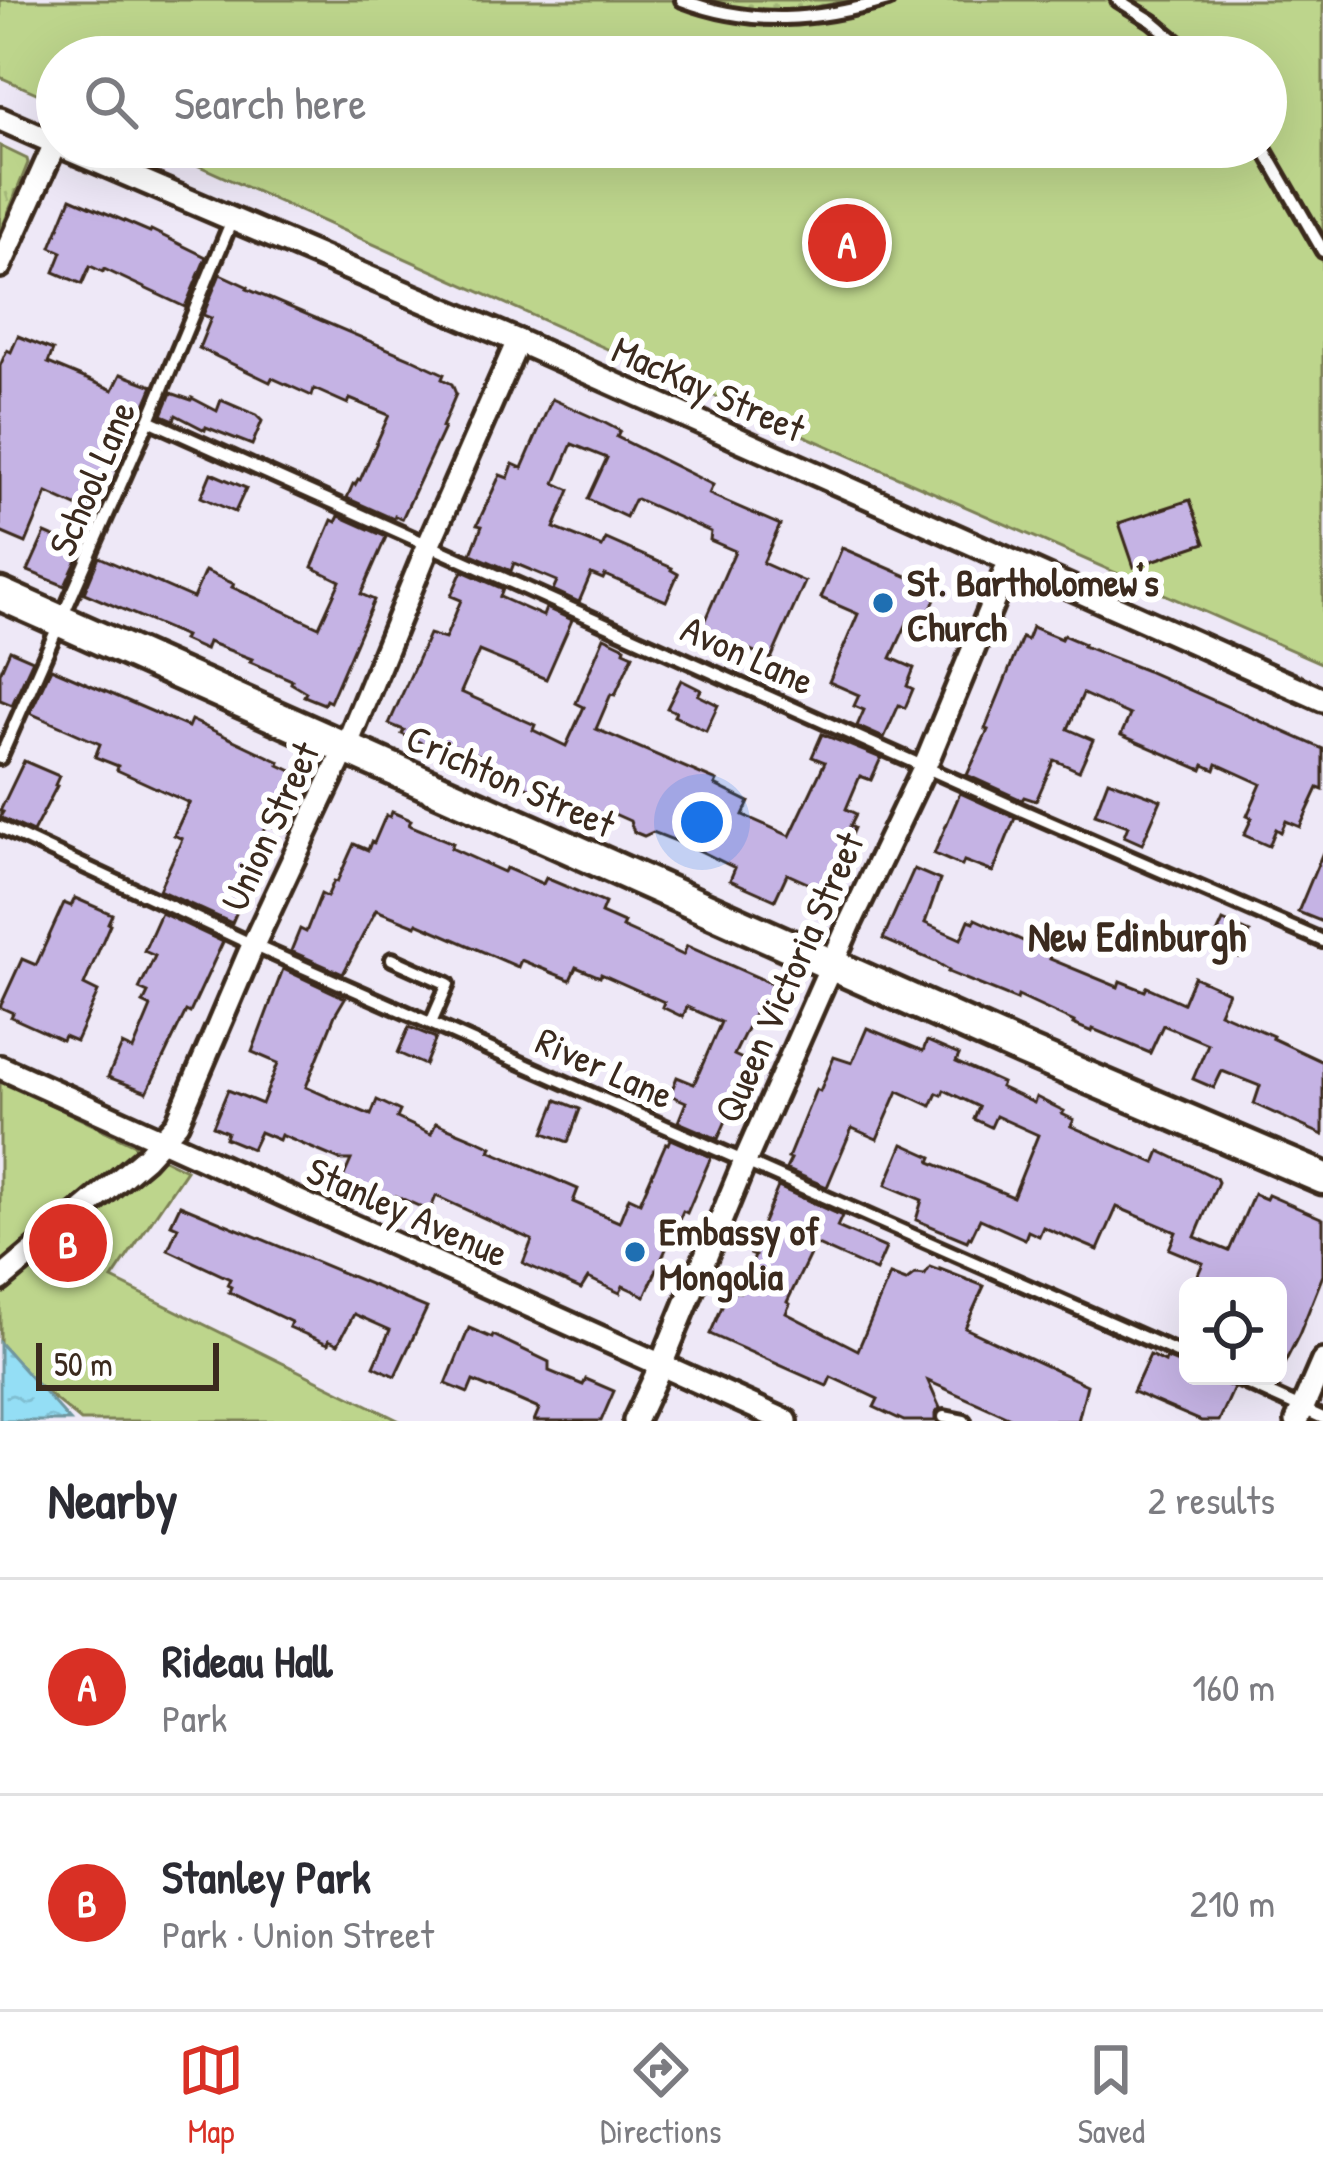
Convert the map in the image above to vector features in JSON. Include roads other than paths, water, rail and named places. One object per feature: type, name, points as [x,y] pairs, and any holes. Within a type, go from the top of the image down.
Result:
[{"type":"street","name":"MacKay Street","points":[[0,119],[36,135]]},
{"type":"street","points":[[0,266],[47,168]]},
{"type":"street","name":"MacKay Street","points":[[111,168],[518,341],[1323,700]]},
{"type":"street","name":"Union Street","points":[[0,1280],[162,1140],[183,1112],[253,945],[345,749],[428,544],[518,341]]},
{"type":"street","name":"Queen Victoria Street","points":[[634,1421],[832,964],[925,766],[1009,562]]},
{"type":"street","name":"Crichton Street","points":[[0,594],[1323,1178]]},
{"type":"street","name":"Stanley Avenue","points":[[0,1067],[786,1421]]},
{"type":"street","points":[[1307,1416],[1323,1361]]},
{"type":"lane","points":[[682,0],[724,15],[756,18],[824,15],[888,0]]},
{"type":"lane","points":[[1118,0],[1170,36]]},
{"type":"lane","points":[[1274,168],[1323,251]]},
{"type":"lane","name":"School Lane","points":[[0,758],[232,220]]},
{"type":"lane","name":"Avon Lane","points":[[149,420],[1323,941]]},
{"type":"lane","name":"River Lane","points":[[0,827],[253,945],[1179,1353]]},
{"type":"lane","points":[[392,959],[448,984],[430,1023]]},
{"type":"lane","points":[[1247,1385],[1307,1416]]},
{"type":"lane","points":[[944,1417],[964,1421]]},
{"type":"water","points":[[0,1343],[70,1421],[0,1421]]},
{"type":"place","name":"Rideau Hall","points":[[847,243]]},
{"type":"place","name":"St. Bartholomew's Church","points":[[883,603]]},
{"type":"place","name":"Stanley Park","points":[[68,1243]]},
{"type":"place","name":"Embassy of Mongolia","points":[[635,1252]]},
{"type":"district","name":"New Edinburgh","points":[[1137,935]]}]
